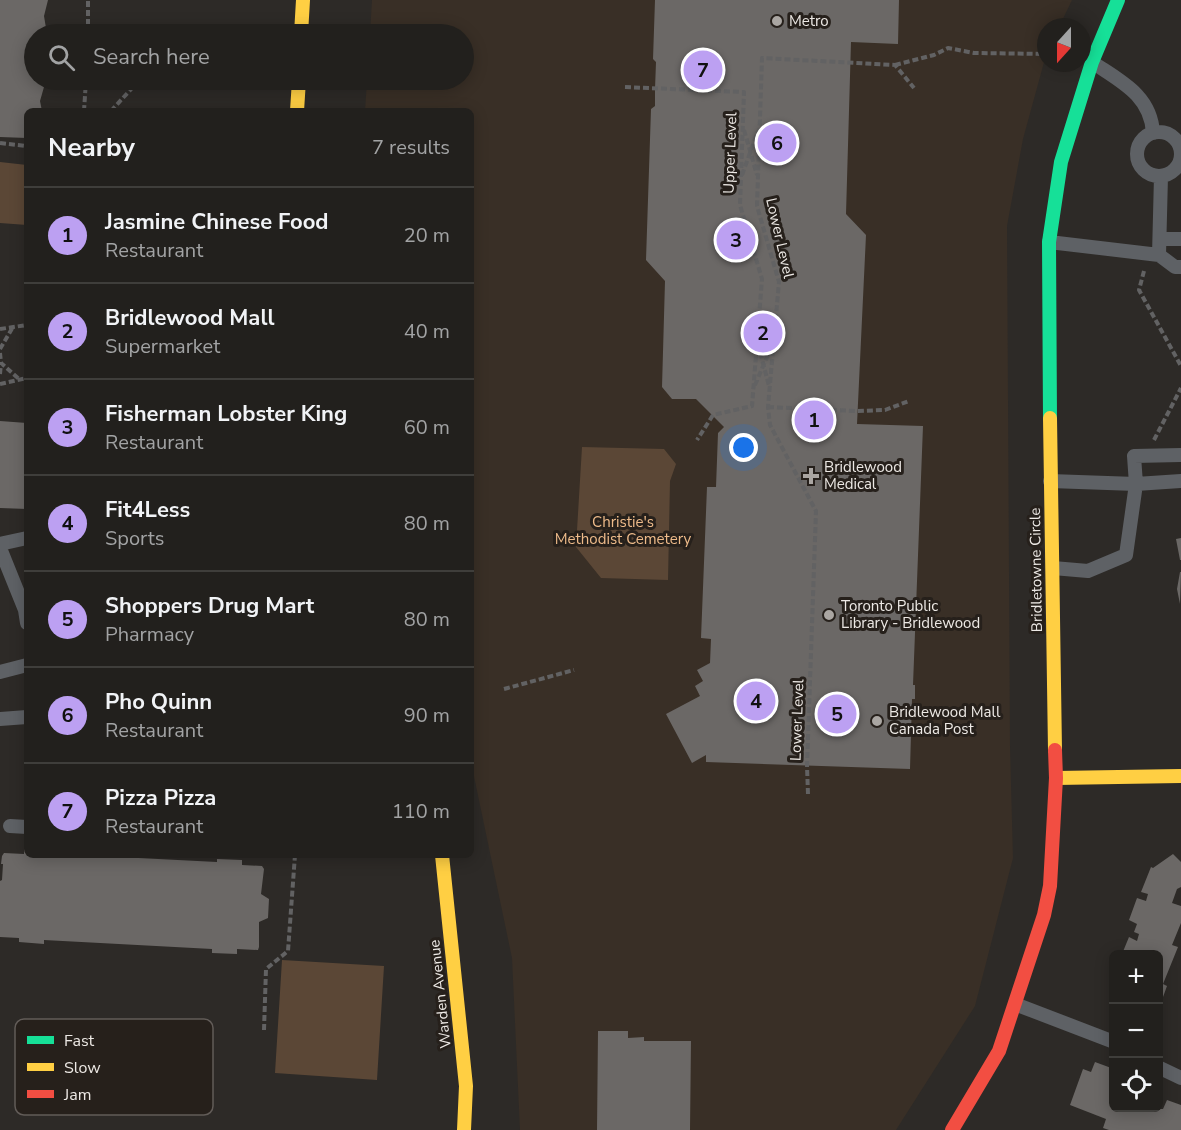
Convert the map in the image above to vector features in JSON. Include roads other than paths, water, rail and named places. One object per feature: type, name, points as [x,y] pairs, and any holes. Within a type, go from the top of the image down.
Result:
[{"type":"street","points":[[302,24],[303,0]]},
{"type":"street","name":"Bridletowne Circle","points":[[952,1130],[999,1051],[1044,915],[1050,886],[1056,778],[1050,481],[1049,242],[1061,162],[1080,96],[1118,0]]},
{"type":"street","points":[[297,108],[298,90]]},
{"type":"street","points":[[1056,778],[1181,776]]},
{"type":"street","name":"Warden Avenue","points":[[442,858],[466,1086],[464,1130]]},
{"type":"lane","points":[[1092,62],[1123,83],[1144,102],[1152,120],[1153,133]]},
{"type":"lane","points":[[1160,132],[1174,137],[1180,150],[1179,164],[1168,174],[1161,176],[1142,168],[1137,154],[1141,141],[1153,133],[1160,132]]},
{"type":"lane","points":[[1159,255],[1161,176]]},
{"type":"lane","points":[[1161,240],[1181,239]]},
{"type":"lane","points":[[1049,242],[1159,255],[1175,267],[1181,267]]},
{"type":"lane","points":[[1053,568],[1088,572],[1126,555],[1136,484],[1134,456],[1181,455]]},
{"type":"lane","points":[[1050,481],[1136,484],[1181,480]]},
{"type":"lane","points":[[24,539],[0,546],[24,609]]},
{"type":"lane","points":[[0,672],[24,666]]},
{"type":"lane","points":[[0,719],[24,717]]},
{"type":"lane","points":[[10,826],[24,827]]},
{"type":"lane","points":[[1015,1004],[1109,1040]]},
{"type":"lane","points":[[1163,1069],[1181,1078]]},
{"type":"place","name":"Metro","points":[[777,21]]},
{"type":"place","name":"Pizza Pizza","points":[[703,70]]},
{"type":"place","name":"Pho Quinn","points":[[777,143]]},
{"type":"place","name":"Fisherman Lobster King","points":[[736,240]]},
{"type":"place","name":"Bridlewood Mall","points":[[763,333]]},
{"type":"place","name":"Jasmine Chinese Food","points":[[814,420]]},
{"type":"place","name":"Bridlewood Medical","points":[[811,476]]},
{"type":"place","name":"Toronto Public Library - Bridlewood","points":[[829,615]]},
{"type":"place","name":"Fit4Less","points":[[756,701]]},
{"type":"place","name":"Shoppers Drug Mart","points":[[837,714]]},
{"type":"place","name":"Bridlewood Mall Canada Post","points":[[877,721]]},
{"type":"park label","name":"Christie's Methodist Cemetery","points":[[623,530]]}]
